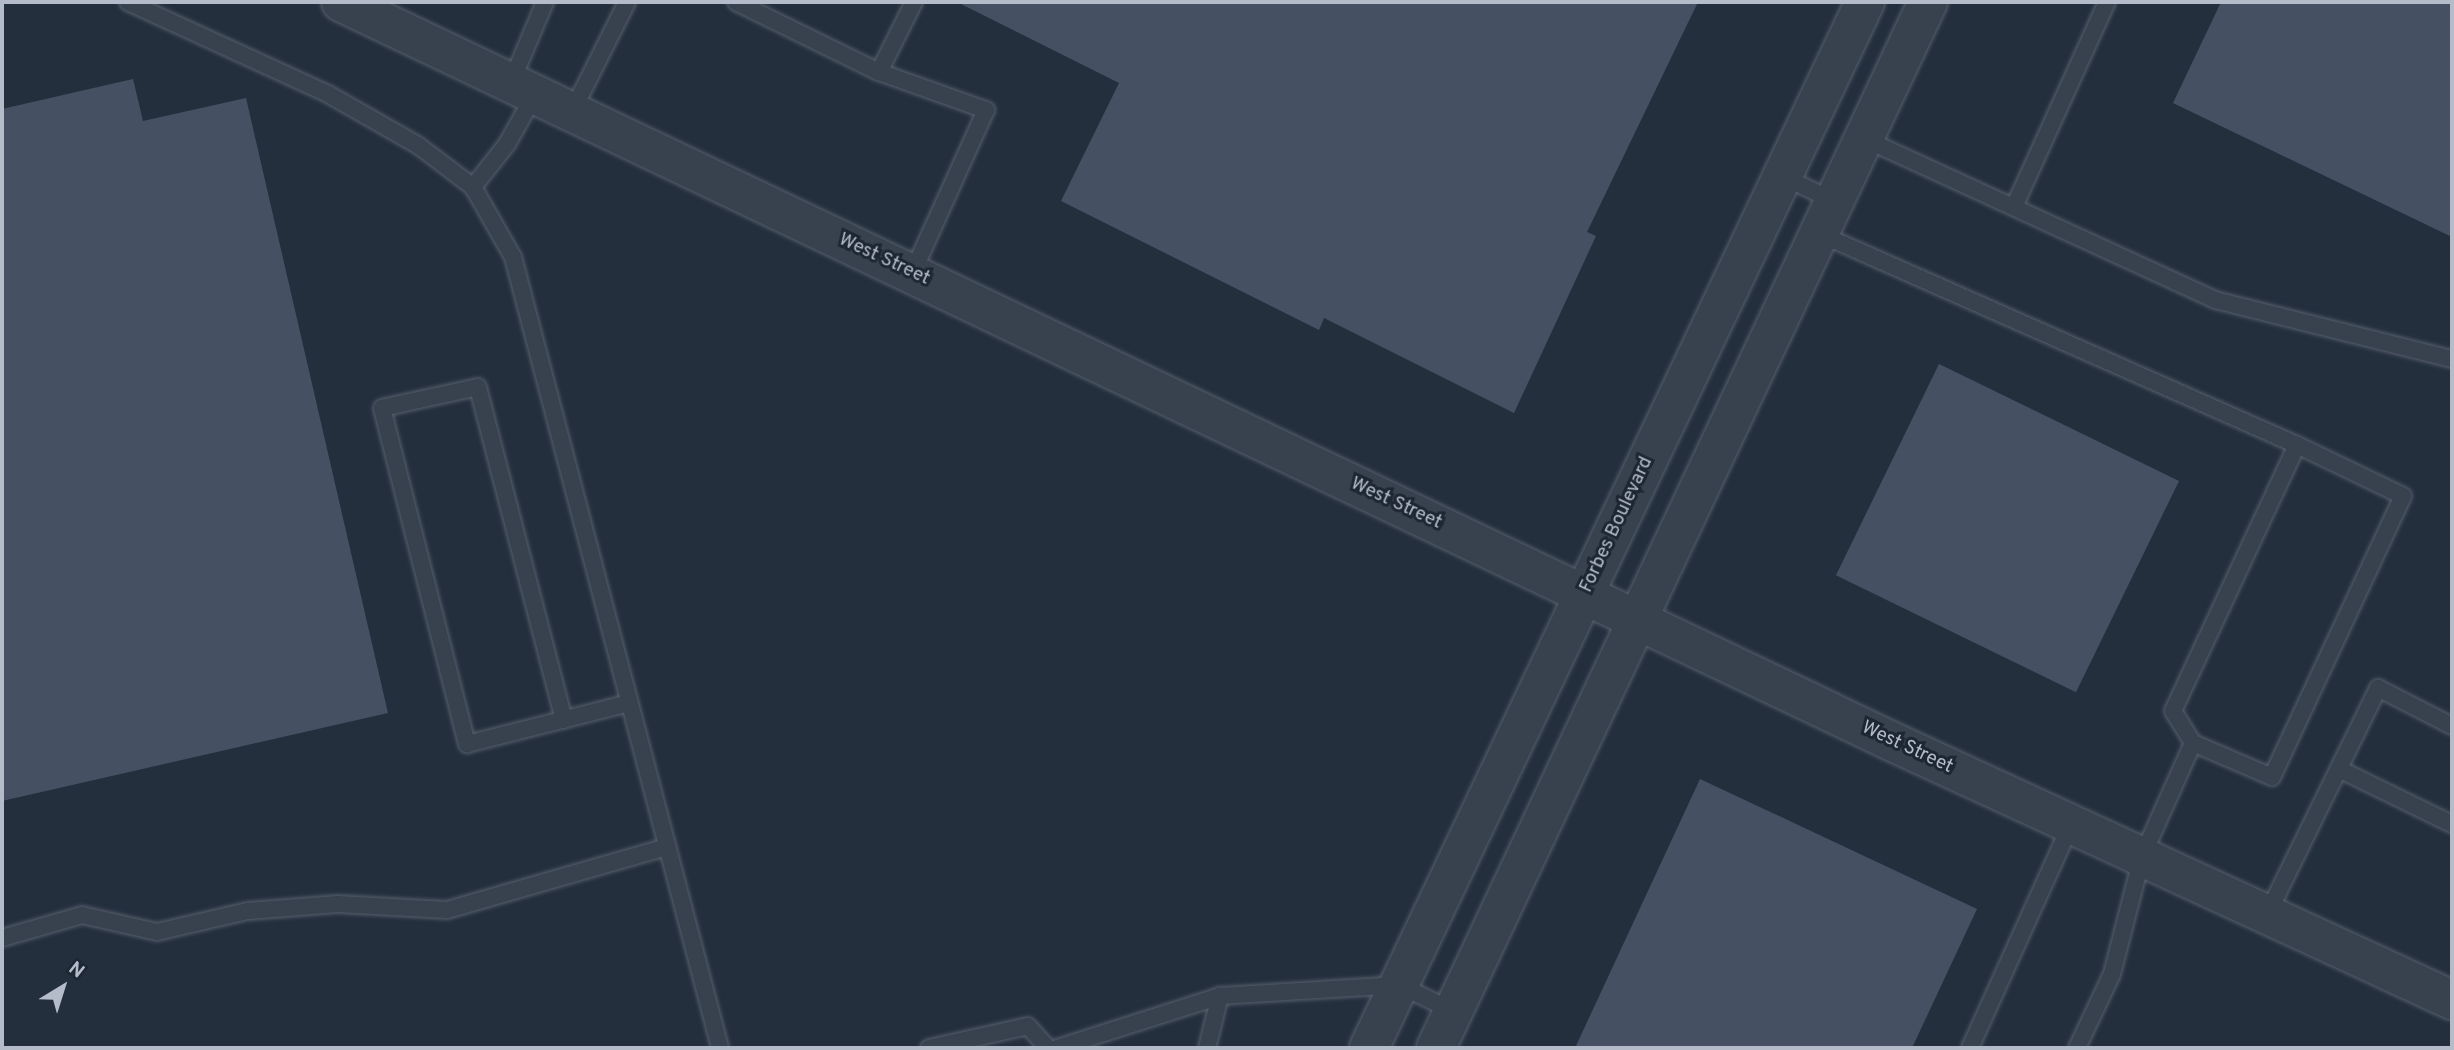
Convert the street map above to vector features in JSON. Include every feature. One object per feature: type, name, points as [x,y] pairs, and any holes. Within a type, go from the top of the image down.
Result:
[{"type":"street","name":"West Street","points":[[341,2],[2071,824],[2452,1000]]},
{"type":"street","name":"Forbes Boulevard","points":[[1369,1048],[1865,2]]},
{"type":"street","points":[[1436,1048],[1928,2]]},
{"type":"lane","points":[[128,2],[328,94],[419,146],[473,187],[513,257],[720,1048]]},
{"type":"lane","points":[[473,187],[507,144],[545,2]]},
{"type":"lane","points":[[572,111],[627,2]]},
{"type":"lane","points":[[736,2],[879,72],[986,110],[912,274]]},
{"type":"lane","points":[[879,72],[915,2]]},
{"type":"lane","points":[[2014,207],[2106,2]]},
{"type":"lane","points":[[1863,138],[2215,300],[2452,359]]},
{"type":"lane","points":[[1782,176],[1826,217],[2403,496],[2272,776],[2193,743],[2173,711],[2297,445]]},
{"type":"lane","points":[[564,720],[478,387],[382,408],[467,744],[629,704]]},
{"type":"lane","points":[[2267,915],[2378,688],[2452,726]]},
{"type":"lane","points":[[2077,1048],[2112,974],[2142,857],[2193,743]]},
{"type":"lane","points":[[2339,769],[2452,824]]},
{"type":"lane","points":[[1970,1048],[2071,824]]},
{"type":"lane","points":[[2,938],[82,915],[157,932],[248,911],[338,904],[447,910],[667,846]]},
{"type":"lane","points":[[1057,1048],[1220,996],[1399,985],[1453,1012]]},
{"type":"lane","points":[[1207,1048],[1220,996]]},
{"type":"lane","points":[[929,1048],[1028,1026],[1048,1048]]},
{"type":"building","points":[[957,2],[1698,2],[1587,232],[1596,236],[1514,413],[1324,318],[1319,330],[1061,201],[1119,83]]},
{"type":"building","points":[[2221,2],[2452,2],[2452,237],[2173,103]]},
{"type":"building","points":[[133,79],[143,121],[246,98],[388,713],[2,801],[2,109]]},
{"type":"building","points":[[1939,364],[2179,481],[2076,692],[1836,575]]},
{"type":"building","points":[[1700,779],[1977,909],[1912,1048],[1575,1048]]}]
